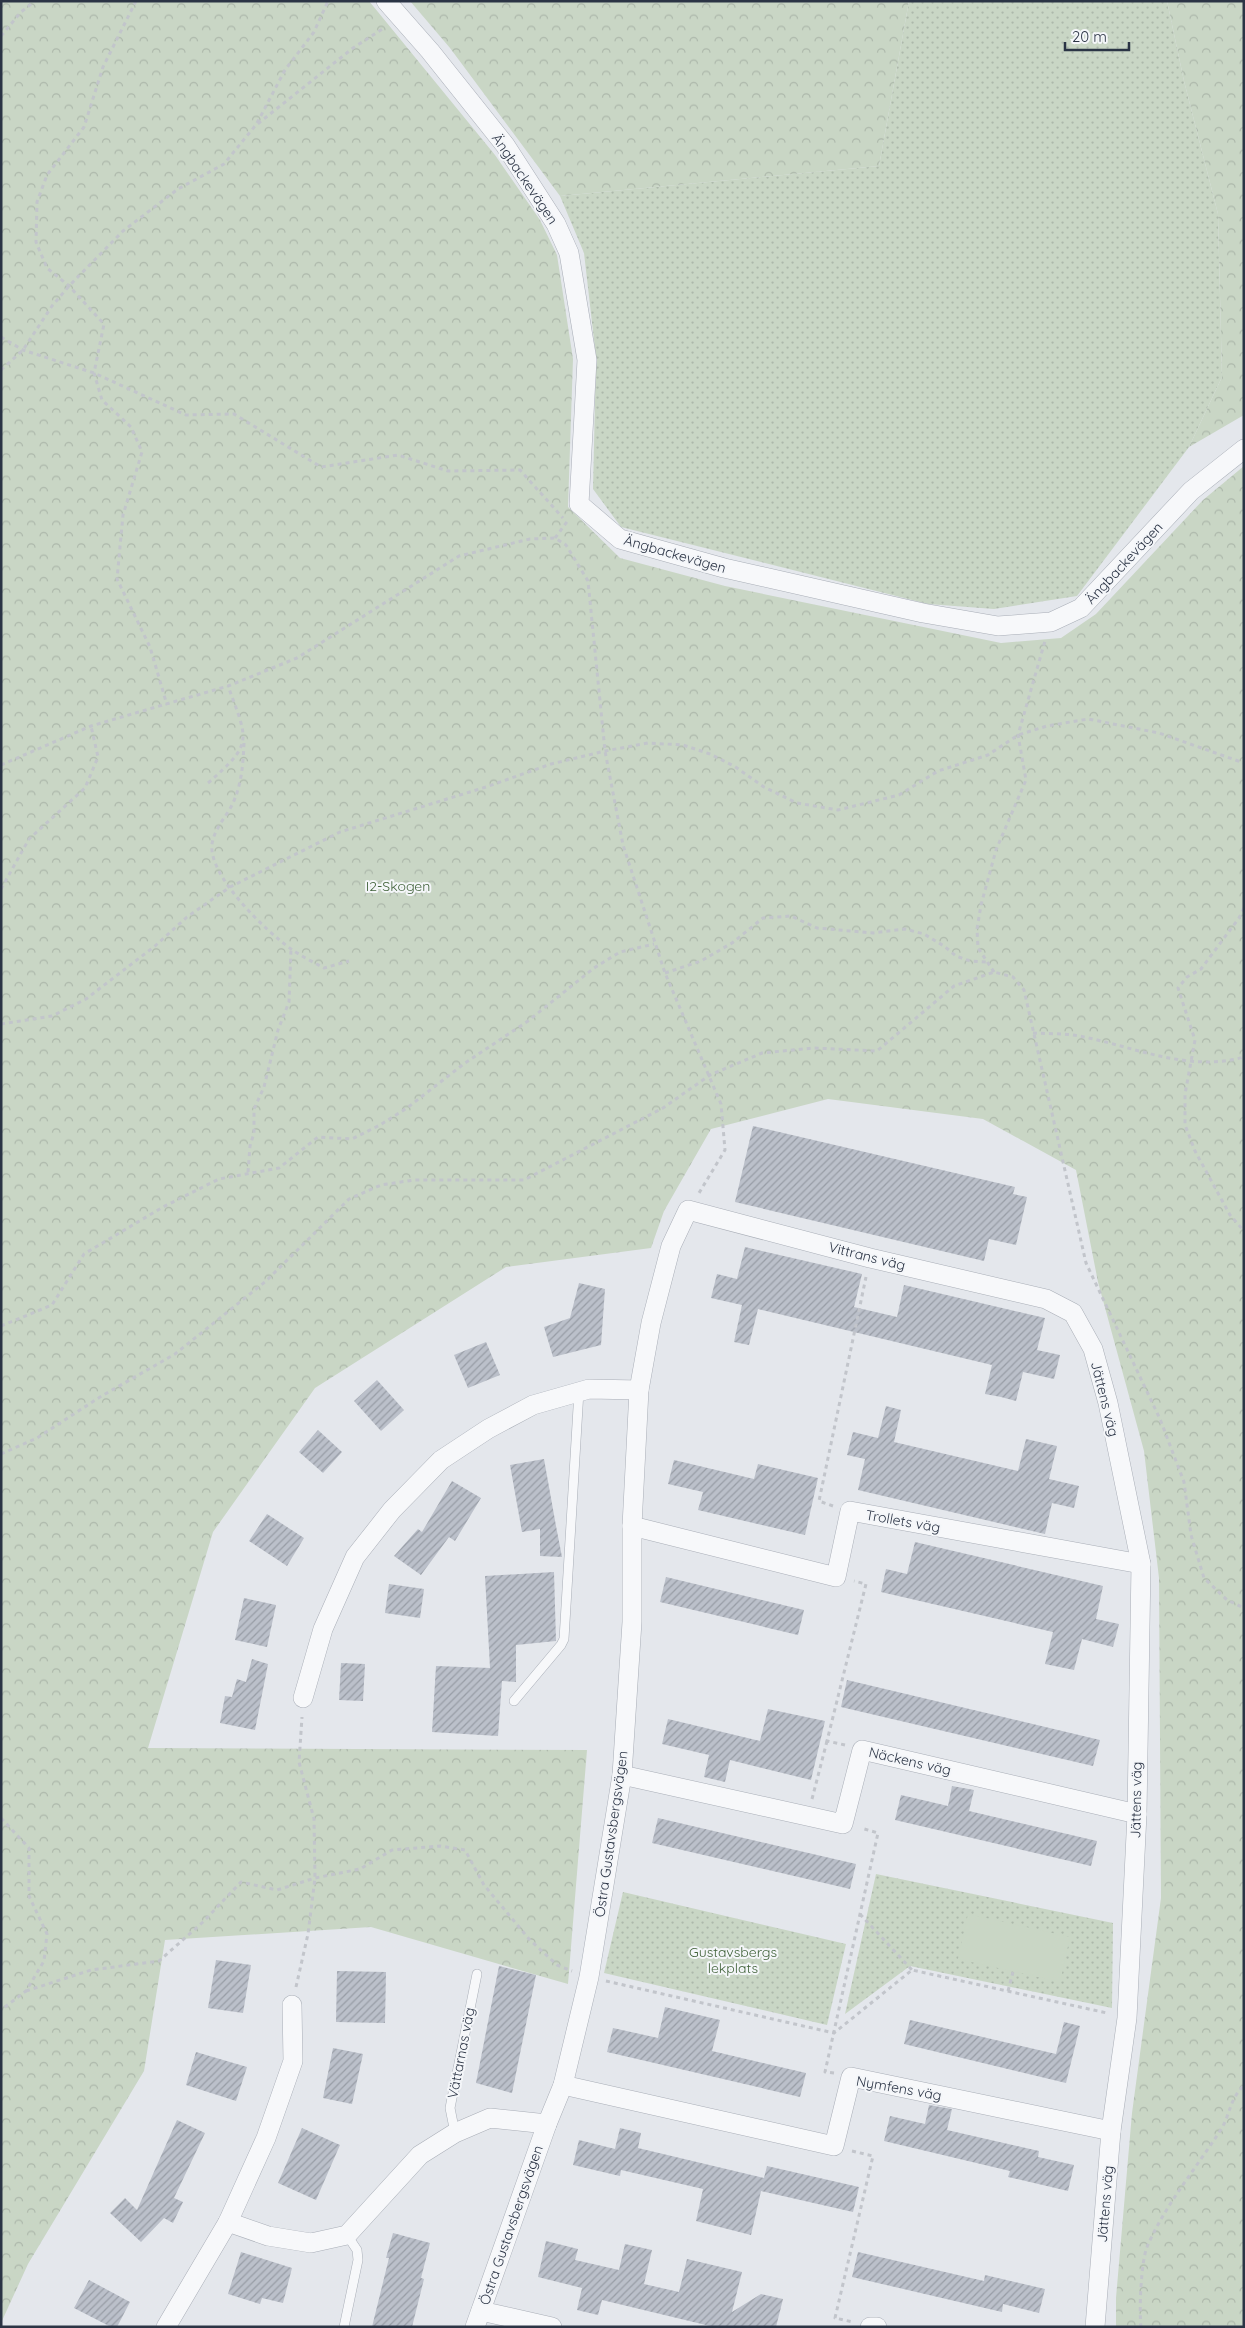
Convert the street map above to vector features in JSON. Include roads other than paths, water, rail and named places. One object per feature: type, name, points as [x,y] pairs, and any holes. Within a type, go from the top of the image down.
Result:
[{"type":"street","name":"Ängbackevägen","points":[[386,1],[430,51],[505,145],[556,224],[569,253],[587,360],[579,504],[620,539],[724,568],[923,613],[998,626],[1051,622],[1081,608],[1191,492],[1244,449]]},
{"type":"street","name":"Vittrans väg","points":[[688,1210],[870,1258],[1046,1299]]},
{"type":"street","name":"Östra Gustavsbergsvägen","points":[[478,2319],[546,2124],[563,2085],[589,1977],[622,1775],[632,1622],[632,1526],[639,1390],[651,1323],[671,1246],[688,1210]]},
{"type":"street","name":"Jättens väg","points":[[1046,1299],[1074,1313],[1092,1350],[1108,1403],[1141,1564],[1137,1814],[1128,2018],[1111,2131],[1095,2327]]},
{"type":"street","points":[[303,1698],[323,1629],[355,1557],[392,1510],[441,1460],[488,1429],[533,1406],[579,1390],[639,1390]]},
{"type":"street","name":"Trollets väg","points":[[632,1526],[836,1577],[850,1511],[1141,1564]]},
{"type":"street","name":"Näckens väg","points":[[622,1775],[843,1824],[862,1750],[1137,1814]]},
{"type":"street","points":[[166,2327],[228,2222],[266,2138],[293,2061],[292,2005]]},
{"type":"street","name":"Nymfens väg","points":[[563,2085],[834,2146],[852,2077],[1111,2131]]},
{"type":"street","points":[[228,2222],[268,2236],[311,2243],[347,2235],[420,2155],[455,2133],[490,2118],[546,2124]]},
{"type":"street","points":[[478,2319],[552,2327]]},
{"type":"lane","points":[[514,1701],[564,1639],[579,1390]]},
{"type":"lane","name":"Vättarnas väg","points":[[455,2133],[450,2108],[477,1974]]},
{"type":"lane","points":[[344,2327],[358,2260],[357,2250],[347,2235]]},
{"type":"park label","name":"I2-Skogen","points":[[398,886]]},
{"type":"park label","name":"Gustavsbergs lekplats","points":[[733,1960]]}]
